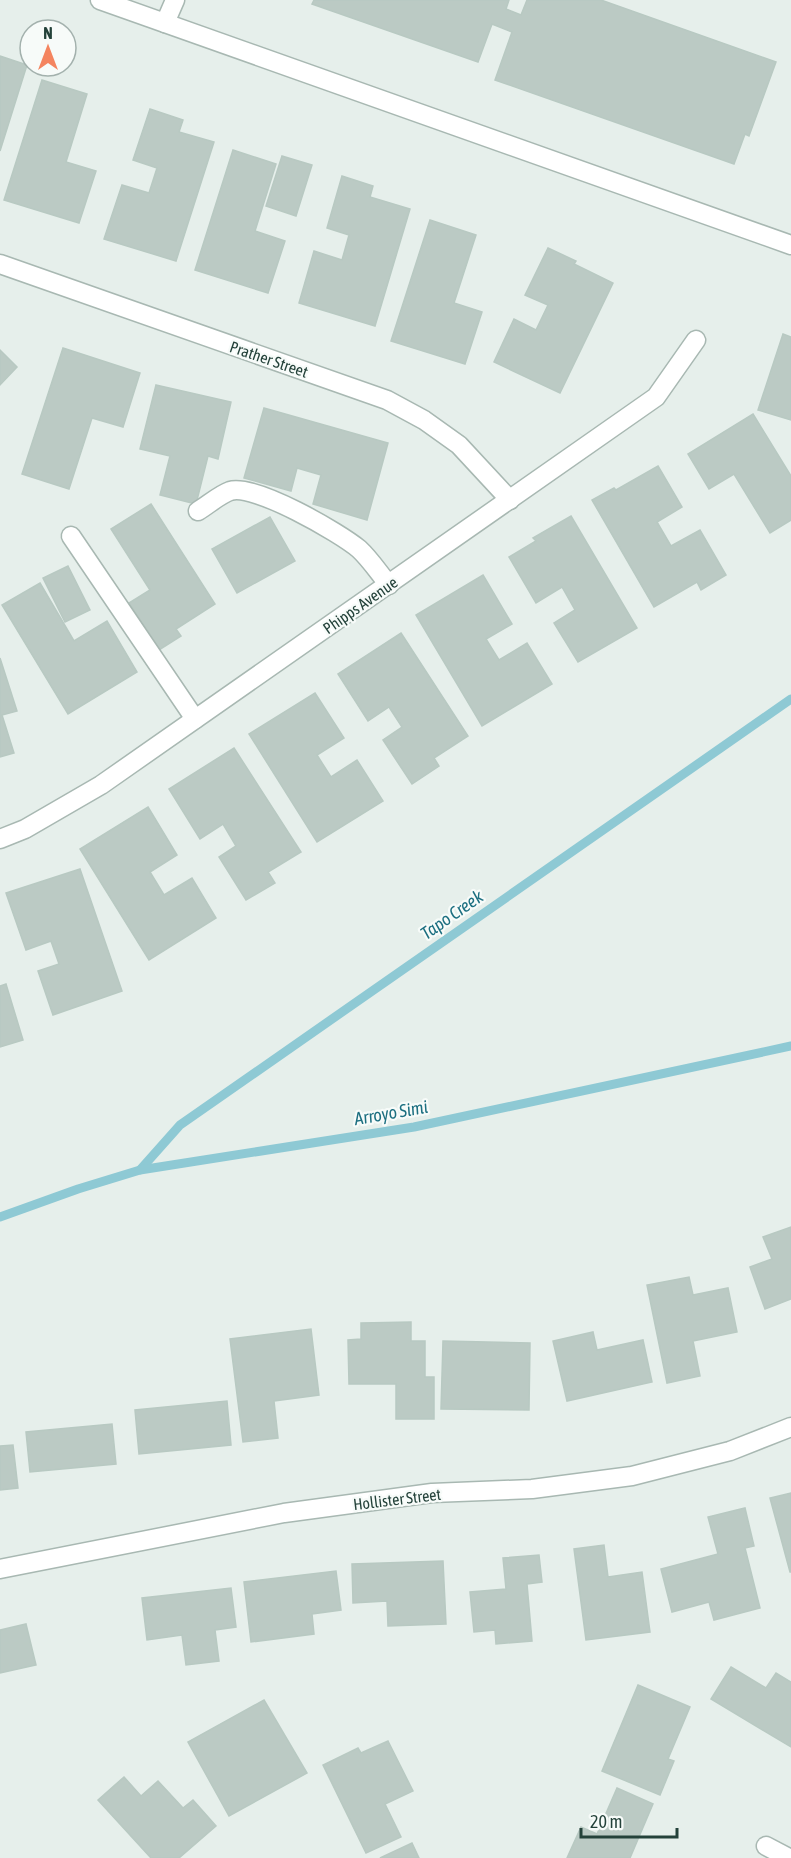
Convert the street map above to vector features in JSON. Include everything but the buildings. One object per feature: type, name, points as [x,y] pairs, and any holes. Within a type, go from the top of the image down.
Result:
[{"type":"street","points":[[100,0],[789,238]]},
{"type":"street","points":[[165,23],[175,0]]},
{"type":"street","name":"Prather Street","points":[[0,264],[387,400],[424,420],[459,445],[510,500]]},
{"type":"street","name":"Phipps Avenue","points":[[0,838],[25,829],[101,785],[656,397],[696,340]]},
{"type":"street","points":[[198,511],[230,491],[242,491],[262,497],[335,531],[361,551],[389,585]]},
{"type":"street","points":[[71,536],[195,719]]},
{"type":"street","name":"Hollister Street","points":[[0,1569],[284,1513],[432,1493],[532,1489],[632,1476],[730,1451],[791,1427]]},
{"type":"street","points":[[766,1846],[789,1858]]},
{"type":"waterway","name":"Tapo Creek","points":[[140,1170],[180,1125],[791,699]]},
{"type":"waterway","name":"Arroyo Simi","points":[[0,1217],[140,1170],[414,1127],[791,1046]]}]
